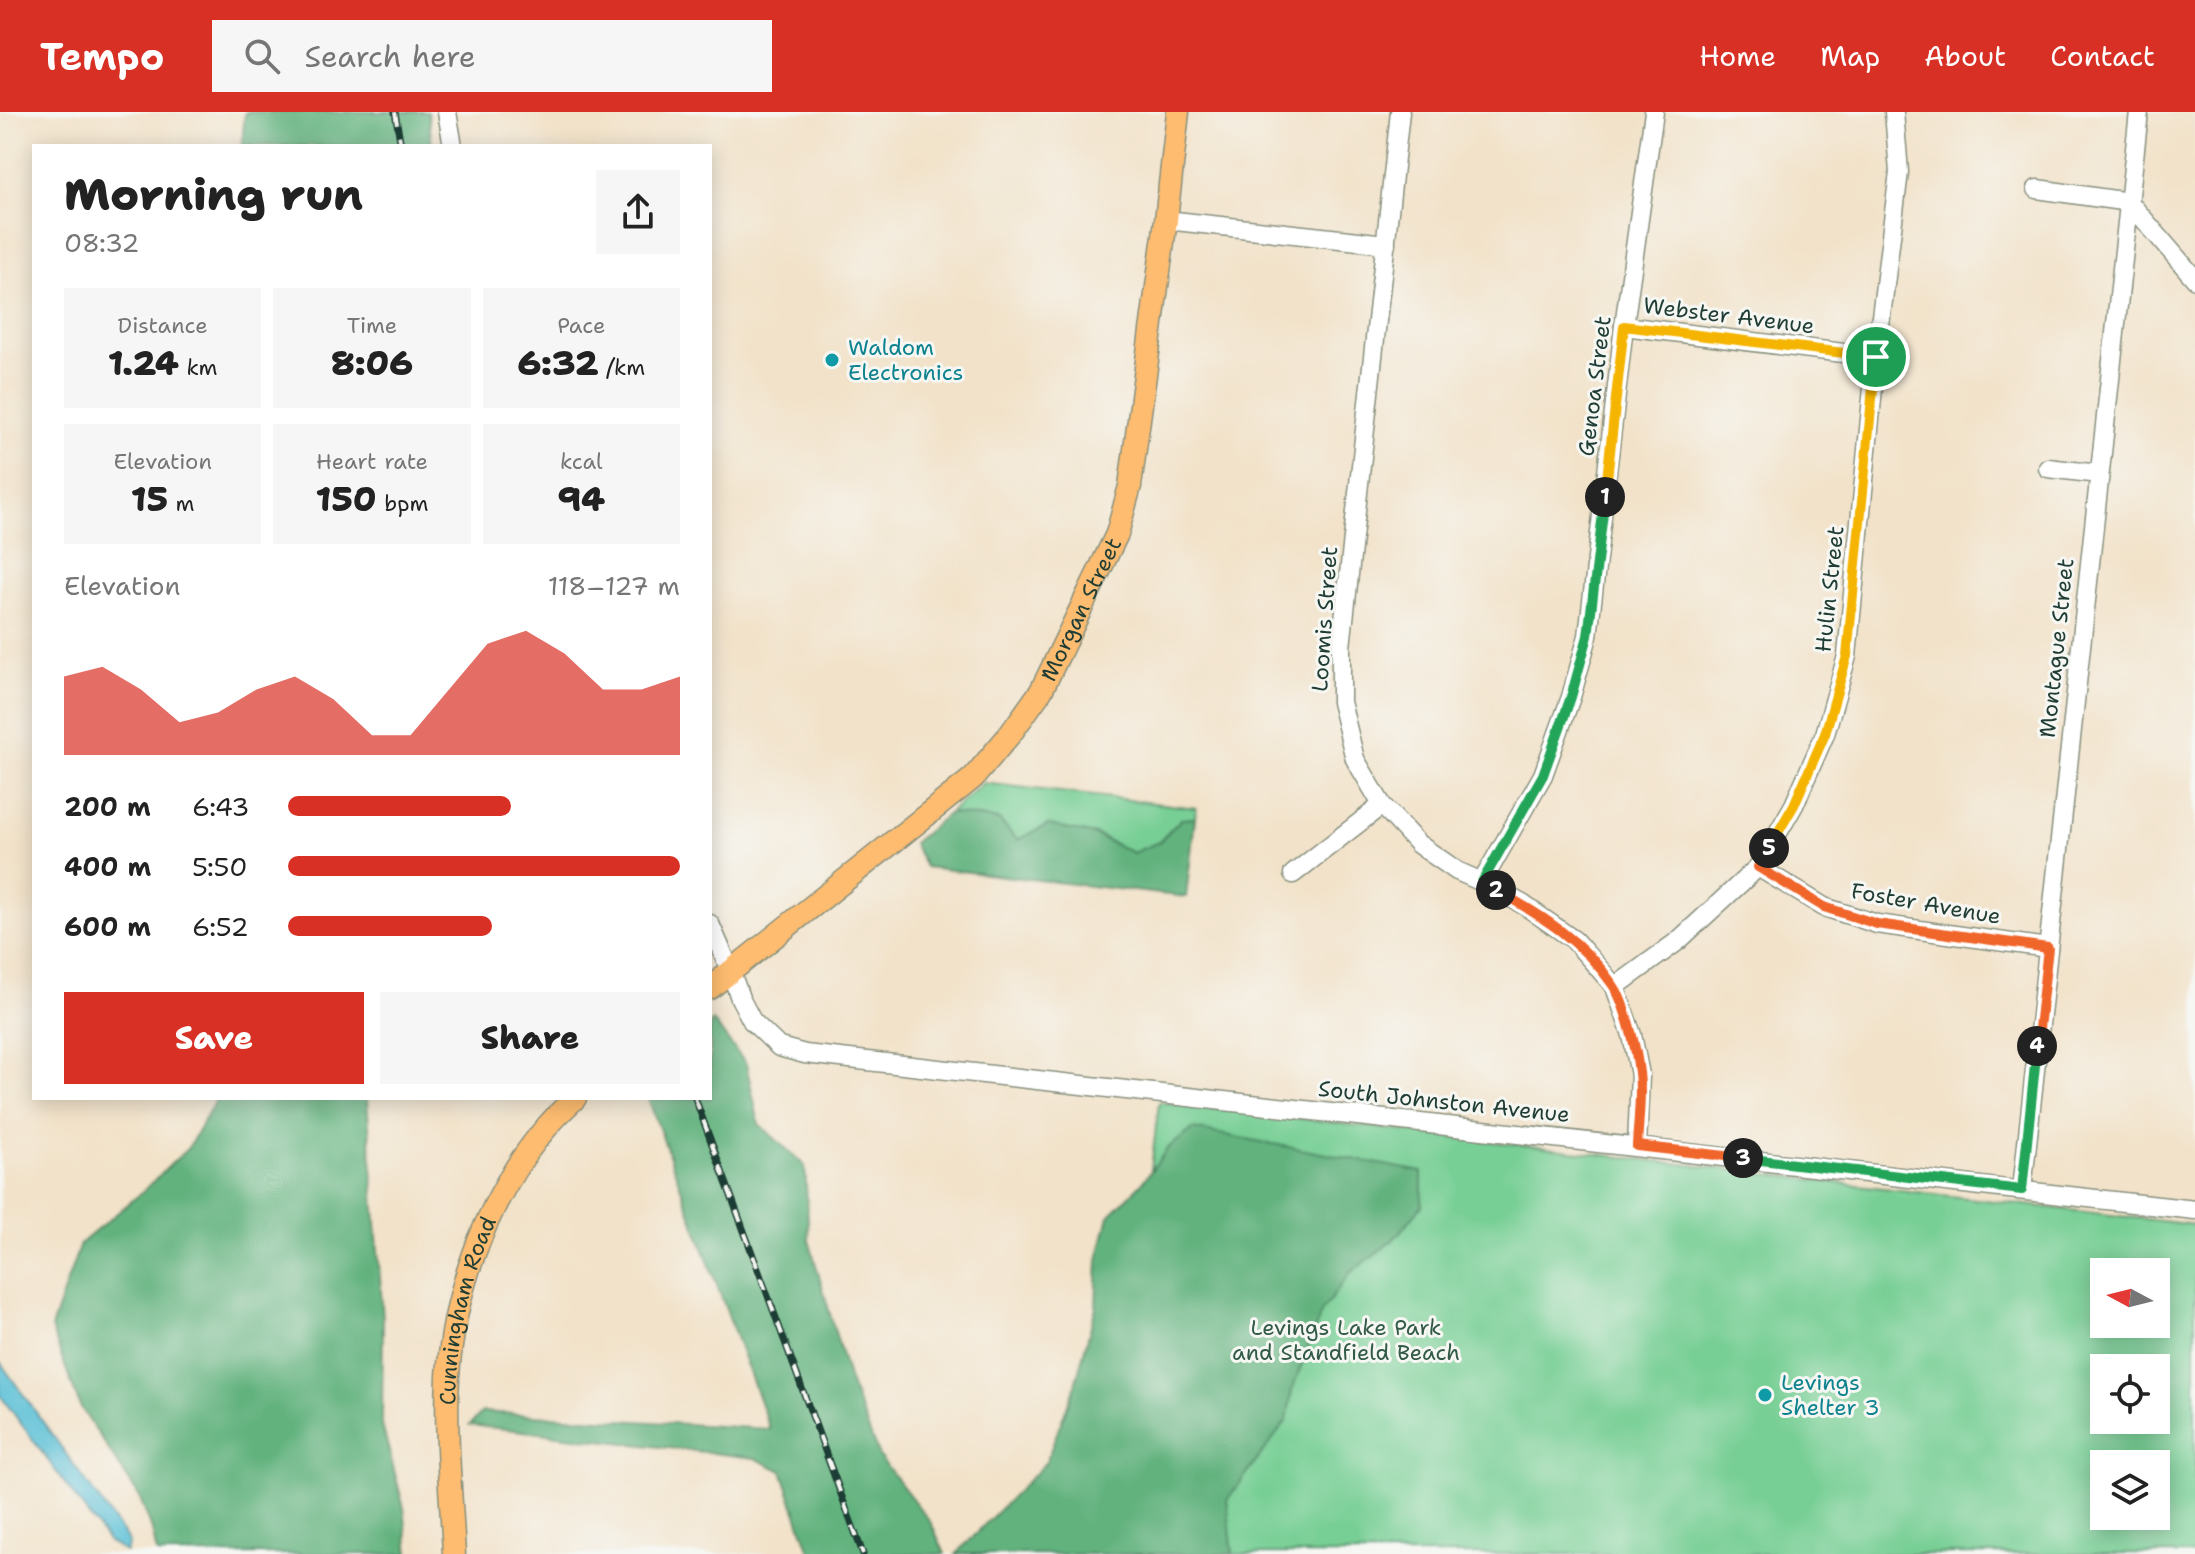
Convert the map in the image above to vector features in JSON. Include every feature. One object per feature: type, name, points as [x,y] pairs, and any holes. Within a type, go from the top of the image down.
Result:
[{"type":"main road","name":"Morgan Street","points":[[731,972],[973,778],[1041,691],[1117,534],[1130,486],[1178,112]]},
{"type":"main road","points":[[712,986],[731,972]]},
{"type":"main road","name":"Cunningham Road","points":[[454,1554],[447,1403],[457,1313],[475,1253],[501,1195],[532,1146],[573,1100]]},
{"type":"street","points":[[447,112],[453,144]]},
{"type":"street","name":"Loomis Street","points":[[1400,112],[1341,647],[1341,702],[1355,759],[1382,805],[1418,844],[1457,871],[1524,905],[1574,940],[1615,987],[1632,1035],[1640,1075],[1637,1146]]},
{"type":"street","name":"Genoa Street","points":[[1482,882],[1543,775],[1571,697],[1588,636],[1624,326],[1654,112]]},
{"type":"street","name":"Hulin Street","points":[[1615,987],[1678,941],[1758,867],[1794,805],[1825,734],[1847,656],[1876,357],[1899,172],[1894,112]]},
{"type":"street","name":"Montague Street","points":[[2022,1190],[2139,112]]},
{"type":"street","points":[[2037,189],[2129,202],[2195,279]]},
{"type":"street","points":[[1166,220],[1386,244]]},
{"type":"street","name":"Webster Avenue","points":[[1624,326],[1876,357]]},
{"type":"street","points":[[2048,468],[2099,474]]},
{"type":"street","points":[[1293,874],[1382,805]]},
{"type":"street","name":"Foster Avenue","points":[[1758,867],[1824,907],[1877,924],[2048,948]]},
{"type":"street","points":[[712,929],[731,972]]},
{"type":"street","name":"South Johnston Avenue","points":[[731,972],[752,1021],[779,1047],[805,1054],[2195,1210]]},
{"type":"green space","points":[[245,112],[428,112],[432,144],[242,144]]},
{"type":"green space","points":[[983,783],[1196,808],[1195,818],[1181,820],[1159,842],[1133,853],[1095,834],[1017,840],[999,820],[949,813]]},
{"type":"green space","points":[[949,813],[999,820],[1017,840],[1048,825],[1095,835],[1133,853],[1159,842],[1181,819],[1195,818],[1186,897],[925,867],[913,843]]},
{"type":"green space","points":[[712,1022],[746,1064],[759,1124],[805,1166],[809,1240],[849,1381],[879,1456],[931,1523],[945,1554],[811,1554],[782,1471],[755,1458],[470,1425],[482,1412],[770,1429],[649,1100],[712,1100]]},
{"type":"green space","points":[[216,1100],[367,1100],[383,1319],[382,1425],[404,1508],[409,1554],[157,1554],[139,1496],[80,1406],[51,1328],[80,1244],[140,1194],[188,1148]]},
{"type":"green space","name":"Levings Lake Park and Standfield Beach","points":[[1159,1102],[2195,1225],[2195,1554],[1105,1554]]},
{"type":"green space","points":[[1193,1129],[1422,1172],[1422,1206],[1392,1241],[1350,1273],[1322,1311],[1292,1390],[1287,1420],[1227,1500],[1233,1554],[956,1554],[1046,1462],[1075,1385],[1096,1307],[1098,1260],[1109,1216],[1141,1184],[1168,1148]]},
{"type":"water","points":[[0,1362],[129,1542],[126,1552],[108,1542],[0,1395]]},
{"type":"railway","points":[[395,112],[401,144]]},
{"type":"railway","points":[[696,1100],[863,1554]]},
{"type":"place","name":"Waldom Electronics","points":[[832,360]]},
{"type":"place","name":"Levings Shelter 3","points":[[1765,1395]]},
{"type":"route","points":[[1624,326],[1876,357],[1847,656],[1825,734],[1794,805],[1758,867],[1824,907],[1877,924],[2048,948],[2022,1190],[1637,1146],[1640,1075],[1632,1035],[1615,987],[1574,940],[1524,905],[1482,882],[1543,775],[1571,697],[1588,636],[1624,326]]}]
